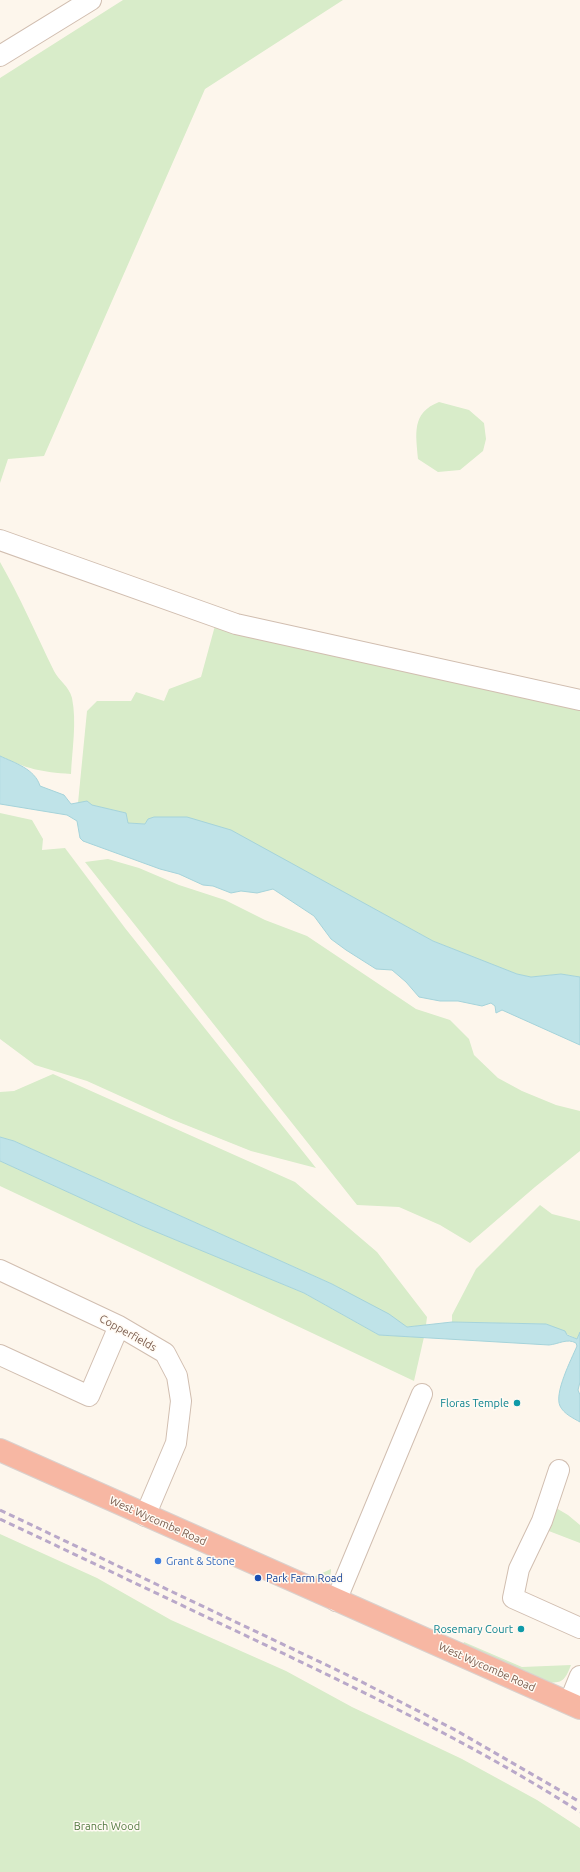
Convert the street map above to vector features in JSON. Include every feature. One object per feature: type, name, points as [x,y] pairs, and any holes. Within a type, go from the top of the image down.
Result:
[{"type":"highway","name":"West Wycombe Road","points":[[0,1450],[144,1516],[574,1705]]},
{"type":"street","points":[[0,56],[91,0]]},
{"type":"street","points":[[0,540],[236,624],[580,700]]},
{"type":"street","name":"Copperfields","points":[[0,1270],[119,1326],[164,1353],[177,1376],[181,1402],[176,1443],[144,1516]]},
{"type":"street","points":[[0,1355],[89,1396],[119,1326]]},
{"type":"street","points":[[336,1600],[422,1394]]},
{"type":"street","points":[[559,1470],[542,1521],[520,1569],[513,1598],[580,1628]]},
{"type":"street","points":[[574,1705],[580,1676]]},
{"type":"green space","points":[[123,0],[343,0],[205,89],[44,456],[8,459],[0,483],[0,78]]},
{"type":"green space","points":[[439,402],[469,410],[484,423],[486,439],[483,451],[460,470],[438,472],[418,459],[416,441],[417,425],[424,412]]},
{"type":"green space","points":[[0,562],[54,671],[71,694],[74,726],[71,774],[34,769],[0,756]]},
{"type":"green space","points":[[216,622],[580,702],[580,977],[561,974],[531,977],[517,974],[433,941],[258,846],[164,817],[154,817],[145,824],[128,823],[125,813],[78,803],[87,711],[97,701],[131,701],[136,692],[164,701],[169,689],[201,677]]},
{"type":"green space","points":[[0,813],[32,820],[43,839],[42,850],[65,848],[125,928],[316,1168],[251,1151],[171,1119],[87,1081],[35,1065],[0,1039]]},
{"type":"green space","points":[[108,859],[139,868],[179,885],[225,900],[265,920],[307,936],[416,1009],[450,1020],[469,1039],[474,1055],[498,1078],[522,1091],[556,1105],[580,1111],[580,1151],[535,1187],[470,1243],[440,1225],[399,1207],[357,1205],[85,862]]},
{"type":"green space","points":[[53,1074],[295,1182],[377,1252],[427,1317],[426,1325],[407,1327],[332,1284],[14,1141],[0,1137],[0,1092],[14,1091]]},
{"type":"green space","points":[[0,1161],[143,1226],[304,1293],[379,1335],[424,1337],[414,1381],[0,1186]]},
{"type":"green space","points":[[540,1205],[552,1214],[580,1221],[580,1332],[577,1339],[546,1324],[452,1322],[452,1315],[476,1269]]},
{"type":"green space","points":[[551,1505],[568,1515],[580,1525],[580,1543],[541,1528]]},
{"type":"green space","name":"Branch Wood","points":[[0,1534],[97,1578],[171,1620],[286,1671],[352,1707],[462,1759],[537,1800],[580,1828],[580,1872],[0,1872]]},
{"type":"green space","points":[[331,1569],[331,1574],[327,1580],[323,1582],[311,1578]]},
{"type":"green space","points":[[464,1642],[522,1667],[571,1665],[565,1678],[559,1682],[544,1682],[463,1644]]},
{"type":"water","points":[[0,756],[24,767],[34,775],[40,786],[64,795],[71,804],[87,801],[92,805],[126,813],[128,823],[145,824],[148,819],[154,817],[187,817],[231,830],[433,941],[517,974],[531,977],[561,974],[580,977],[580,1045],[502,1010],[496,1013],[495,1006],[491,1003],[482,1006],[458,1001],[440,1001],[419,997],[406,982],[392,970],[376,969],[331,939],[314,916],[273,889],[257,893],[241,891],[231,893],[213,886],[203,885],[179,874],[160,869],[83,841],[80,838],[77,821],[67,815],[0,804]]},
{"type":"water","points":[[0,1137],[14,1141],[332,1284],[389,1314],[407,1327],[452,1322],[546,1324],[565,1331],[567,1335],[577,1339],[580,1332],[580,1382],[578,1390],[580,1395],[580,1422],[569,1416],[564,1411],[560,1406],[559,1400],[561,1385],[577,1346],[576,1343],[566,1341],[549,1345],[379,1335],[304,1293],[142,1226],[0,1161]]},
{"type":"railway","points":[[0,1510],[358,1680],[457,1731],[580,1802]]},
{"type":"railway","points":[[0,1519],[389,1705],[505,1767],[580,1812]]},
{"type":"place","name":"Floras Temple","points":[[517,1403]]},
{"type":"place","name":"Grant & Stone","points":[[158,1561]]},
{"type":"place","name":"Park Farm Road","points":[[258,1578]]},
{"type":"place","name":"Rosemary Court","points":[[521,1629]]}]
